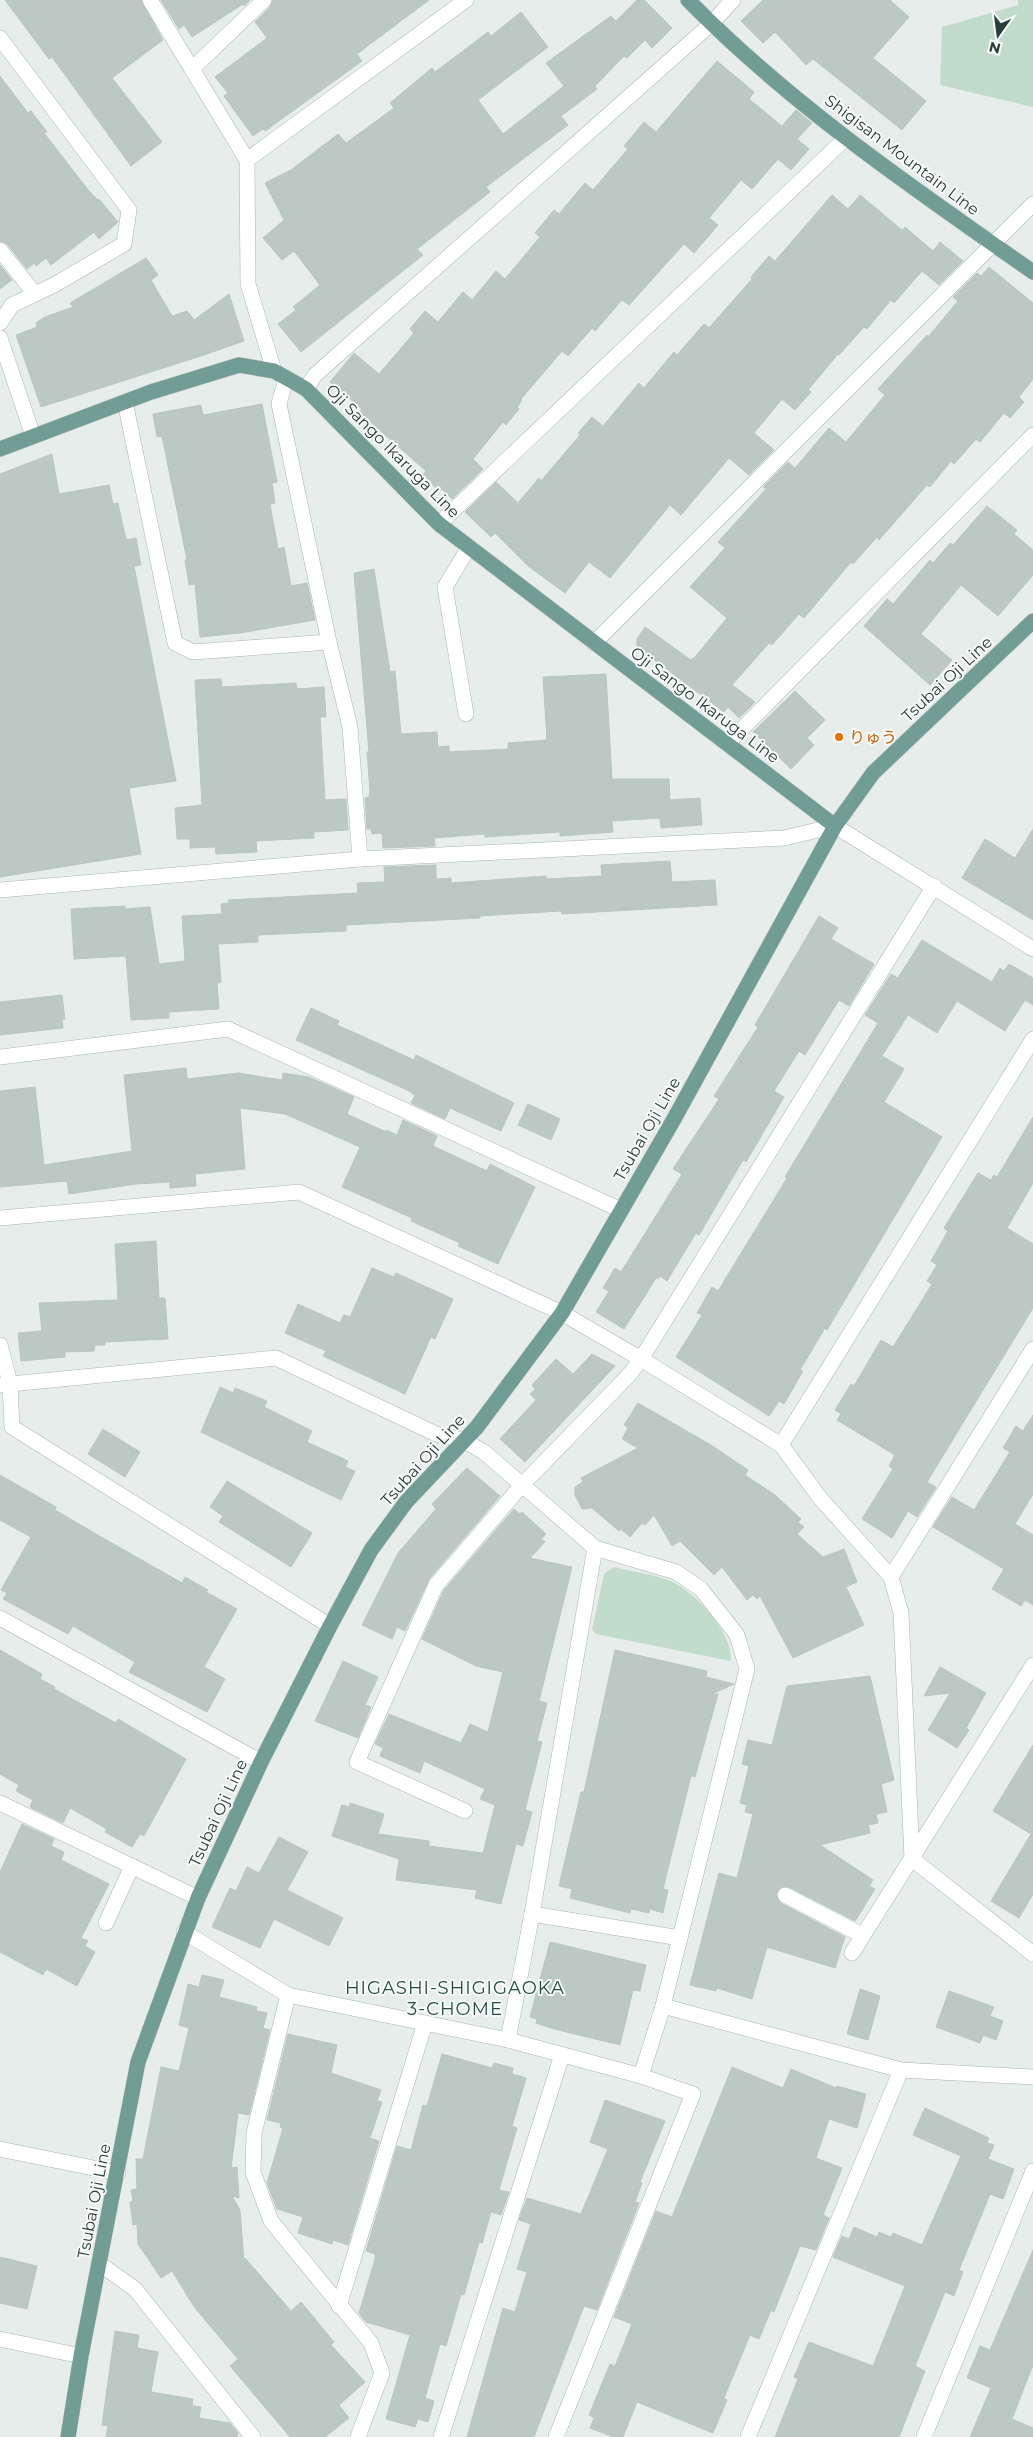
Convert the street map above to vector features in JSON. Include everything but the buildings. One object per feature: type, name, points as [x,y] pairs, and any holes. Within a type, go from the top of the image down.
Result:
[{"type":"main road","name":"Shigisan Mountain Line","points":[[688,0],[711,24],[845,139],[1033,272]]},
{"type":"main road","name":"Oji Sango Ikaruga Line","points":[[0,449],[125,402],[239,365],[280,374],[306,389],[439,524],[835,826]]},
{"type":"main road","name":"Tsubai Oji Line","points":[[68,2437],[81,2356],[138,2062],[198,1898],[261,1762],[330,1626],[372,1550],[400,1510],[476,1427],[562,1313],[835,826],[873,773],[1033,621]]},
{"type":"street","points":[[150,0],[247,160],[248,284],[280,374],[279,404],[329,642],[350,727],[360,859]]},
{"type":"street","points":[[192,69],[264,0]]},
{"type":"street","points":[[247,160],[466,0]]},
{"type":"street","points":[[306,389],[315,375],[711,24],[733,0]]},
{"type":"street","points":[[0,38],[129,210],[124,244],[12,305],[0,324]]},
{"type":"street","points":[[439,524],[845,139]]},
{"type":"street","points":[[594,643],[1033,204]]},
{"type":"street","points":[[0,250],[35,294]]},
{"type":"street","points":[[0,338],[33,436]]},
{"type":"street","points":[[125,402],[175,644],[193,652],[329,642]]},
{"type":"street","points":[[728,743],[1033,436]]},
{"type":"street","points":[[466,714],[445,587],[469,547]]},
{"type":"street","points":[[0,890],[360,859],[784,838],[835,826],[1033,949]]},
{"type":"street","points":[[465,1811],[357,1762],[436,1585],[522,1485],[629,1375],[641,1359],[934,886]]},
{"type":"street","points":[[0,1057],[228,1029],[621,1210]]},
{"type":"street","points":[[781,1445],[1033,1039]]},
{"type":"street","points":[[0,1218],[300,1192],[562,1313],[781,1445],[820,1498],[891,1577],[901,1613],[912,1859],[1033,1954]]},
{"type":"street","points":[[0,1344],[12,1427],[330,1626]]},
{"type":"street","points":[[891,1577],[1033,1349]]},
{"type":"street","points":[[5,1384],[276,1358],[436,1434],[463,1440],[484,1452],[595,1548],[676,1572],[701,1589],[737,1635],[747,1669],[663,2006],[641,2076]]},
{"type":"street","points":[[508,2040],[532,1914],[595,1548]]},
{"type":"street","points":[[0,1618],[261,1762]]},
{"type":"street","points":[[852,1953],[1033,1665]]},
{"type":"street","points":[[2,1808],[132,1866],[198,1898]]},
{"type":"street","points":[[106,1923],[132,1866]]},
{"type":"street","points":[[785,1895],[862,1935]]},
{"type":"street","points":[[532,1914],[680,1938]]},
{"type":"street","points":[[184,1932],[288,1995],[508,2040],[641,2076],[693,2094],[556,2437]]},
{"type":"street","points":[[288,1995],[254,2133],[253,2172],[271,2221],[371,2343],[382,2373],[358,2437]]},
{"type":"street","points":[[663,2006],[901,2070],[1033,2077]]},
{"type":"street","points":[[339,2306],[425,2023]]},
{"type":"street","points":[[441,2437],[562,2055]]},
{"type":"street","points":[[748,2437],[901,2070]]},
{"type":"street","points":[[0,2148],[118,2173]]},
{"type":"street","points":[[924,2437],[1033,2171]]},
{"type":"street","points":[[100,2264],[136,2289],[251,2436]]},
{"type":"street","points":[[0,2339],[81,2356]]},
{"type":"green space","points":[[1018,0],[1033,0],[1033,107],[940,85],[942,27],[1018,5]]},
{"type":"green space","points":[[614,1567],[670,1581],[690,1594],[711,1614],[719,1626],[726,1638],[731,1661],[596,1634],[592,1630],[604,1574]]},
{"type":"place","name":"りゅう","points":[[839,737]]},
{"type":"district","name":"HIGASHI-SHIGIGAOKA 3-CHOME","points":[[455,1998]]}]
